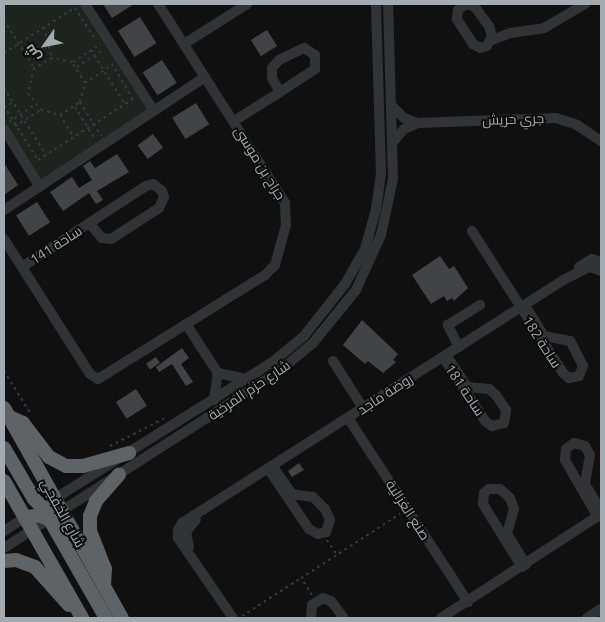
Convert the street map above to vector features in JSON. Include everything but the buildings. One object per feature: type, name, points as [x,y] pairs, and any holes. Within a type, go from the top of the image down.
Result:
[{"type":"highway","points":[[6,412],[23,424],[49,457],[66,466],[83,466],[129,453]]},
{"type":"highway","name":"شارع الخفجي","points":[[6,412],[122,618]]},
{"type":"highway","points":[[4,448],[31,495],[42,507],[63,512]]},
{"type":"highway","points":[[104,586],[105,569],[90,531],[90,516],[96,501],[119,475]]},
{"type":"highway","points":[[4,481],[79,613]]},
{"type":"highway","points":[[25,518],[39,515],[50,520],[106,618]]},
{"type":"highway","points":[[4,561],[24,562],[35,567],[63,601],[79,613]]},
{"type":"street","points":[[85,4],[154,111]]},
{"type":"street","name":"جراح بن موسى","points":[[4,239],[94,378],[108,376],[186,324],[265,275],[276,265],[286,225],[285,203],[158,4]]},
{"type":"street","points":[[184,44],[246,4]]},
{"type":"street","name":"شارع حزم المرخية","points":[[4,531],[247,378],[304,336],[328,309],[365,249],[376,209],[382,174],[376,4]]},
{"type":"street","name":"شارع حزم المرخية","points":[[4,548],[63,512],[277,373],[313,344],[339,314],[369,267],[381,235],[393,179],[394,141],[388,4]]},
{"type":"street","points":[[492,40],[489,26],[475,6],[466,4],[458,10],[456,19],[473,44],[484,47],[492,40],[517,31],[544,28],[585,4]]},
{"type":"street","points":[[489,26],[517,31]]},
{"type":"street","points":[[234,121],[312,73],[317,60],[312,52],[299,48],[275,64],[271,73],[280,92]]},
{"type":"street","points":[[4,210],[205,77]]},
{"type":"street","name":"جري حريش","points":[[393,107],[404,118],[418,122],[556,118],[577,125],[601,141]]},
{"type":"street","points":[[394,141],[404,130],[418,122]]},
{"type":"street","points":[[6,126],[40,186]]},
{"type":"street","name":"ساحة 141","points":[[22,267],[89,223],[146,186],[153,184],[162,191],[164,197],[158,208],[111,239],[102,238],[89,223]]},
{"type":"street","points":[[472,231],[523,307]]},
{"type":"street","name":"روضة ماجد","points":[[564,280],[589,260],[595,258],[601,262]]},
{"type":"street","name":"روضة ماجد","points":[[233,618],[201,569],[185,536],[190,525],[208,508],[564,280],[590,266],[601,271]]},
{"type":"street","points":[[459,347],[448,325],[480,305]]},
{"type":"street","name":"ساحة 182","points":[[523,307],[544,336],[570,341],[583,366],[582,373],[572,379],[566,376],[523,307]]},
{"type":"street","points":[[186,324],[218,373],[214,400]]},
{"type":"street","points":[[550,353],[554,339]]},
{"type":"street","name":"ساحة 181","points":[[445,356],[468,387],[489,389],[496,394],[506,410],[506,419],[501,426],[492,426],[474,404],[445,356]]},
{"type":"street","points":[[333,361],[364,408]]},
{"type":"street","points":[[218,373],[247,378]]},
{"type":"street","points":[[474,404],[477,389]]},
{"type":"street","name":"صنع الغزالية","points":[[348,418],[468,602]]},
{"type":"street","points":[[574,443],[580,443],[588,451],[591,460],[584,484],[600,514],[571,473],[564,454],[574,443]]},
{"type":"street","points":[[271,468],[290,492],[317,500],[328,515],[330,525],[322,533],[308,528],[271,468]]},
{"type":"street","points":[[571,473],[588,471]]},
{"type":"street","points":[[494,488],[500,489],[510,498],[514,509],[507,534],[524,566],[495,524],[482,498],[494,488]]},
{"type":"street","points":[[298,512],[303,496]]},
{"type":"street","points":[[442,618],[524,566],[600,514]]},
{"type":"street","points":[[495,524],[510,521]]},
{"type":"street","points":[[311,618],[310,612],[316,601],[328,599],[344,618]]},
{"type":"street","points":[[587,618],[601,609]]},
{"type":"path","points":[[4,53],[81,4]]},
{"type":"path","points":[[13,102],[4,107],[38,160],[134,99],[75,8]]},
{"type":"path","points":[[4,20],[34,68],[28,93],[41,110],[60,115],[74,137]]},
{"type":"path","points":[[44,27],[52,58]]},
{"type":"path","points":[[34,68],[52,58],[72,62],[105,41],[108,46],[76,68]]},
{"type":"path","points":[[91,50],[125,104]]},
{"type":"path","points":[[60,115],[80,102],[84,83],[72,62]]},
{"type":"path","points":[[84,83],[112,65]]},
{"type":"path","points":[[4,88],[46,155]]},
{"type":"path","points":[[80,102],[102,137]]},
{"type":"path","points":[[6,126],[36,104]]},
{"type":"path","points":[[75,107],[96,141],[110,132]]},
{"type":"path","points":[[4,118],[6,126],[11,129],[41,110]]},
{"type":"path","points":[[4,371],[32,416]]},
{"type":"path","points":[[109,447],[126,435],[170,416]]},
{"type":"path","points":[[239,618],[407,509]]},
{"type":"path","points":[[322,533],[337,555]]},
{"type":"path","points":[[301,578],[316,601]]},
{"type":"shaded area","points":[[4,4],[83,4],[151,109],[42,181],[4,123]]}]
